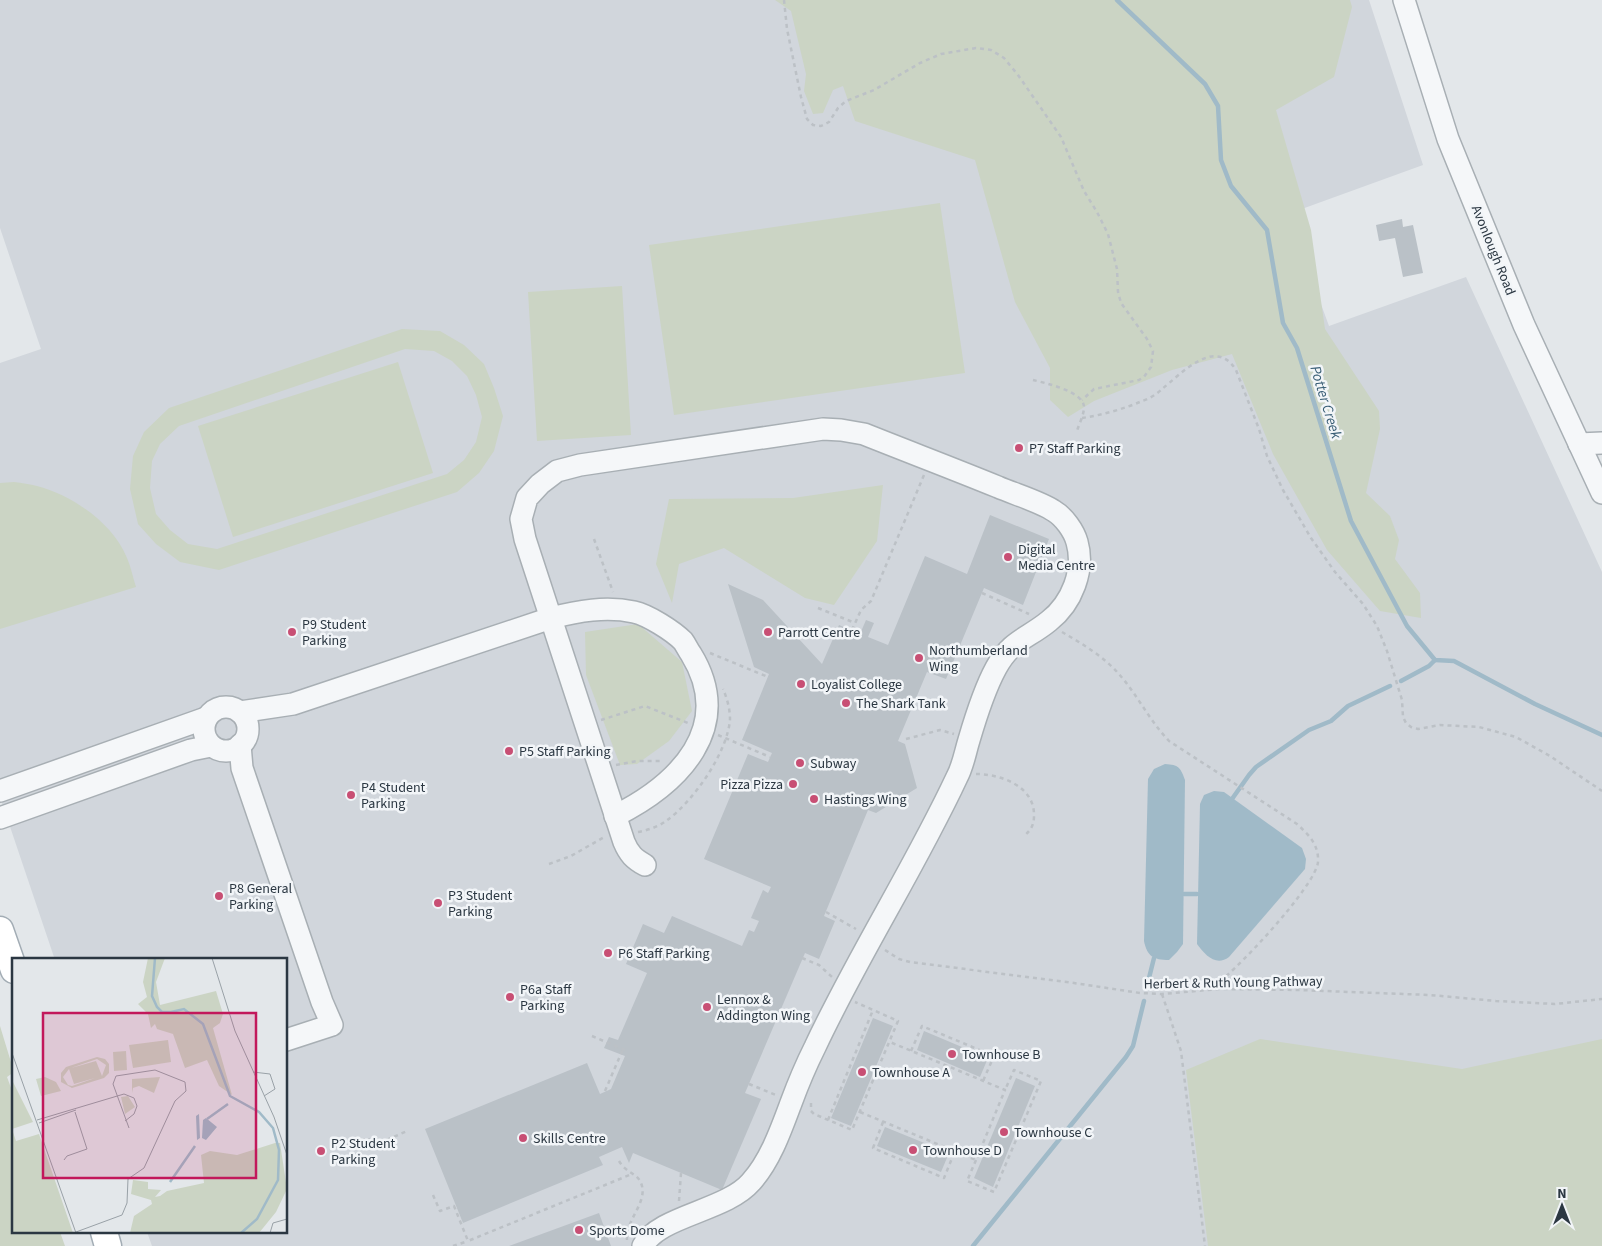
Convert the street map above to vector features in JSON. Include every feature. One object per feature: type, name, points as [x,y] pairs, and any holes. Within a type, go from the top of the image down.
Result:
[{"type":"main road","points":[[0,930],[12,964]]},
{"type":"street","name":"Avonlough Road","points":[[1404,0],[1448,139],[1524,325],[1602,493]]},
{"type":"street","points":[[643,1246],[655,1232],[682,1218],[729,1199],[751,1182],[801,1101],[813,1051],[844,989],[926,840],[959,774],[969,739],[996,668],[1006,652],[1023,637],[1046,624],[1061,610],[1073,591],[1078,574],[1080,555],[1076,539],[1067,523],[1055,511],[864,434],[841,430],[823,429],[580,465],[557,471],[540,484],[527,498],[521,519],[525,538],[618,824],[629,853],[635,860],[645,865]]},
{"type":"street","points":[[1579,444],[1602,444]]},
{"type":"street","points":[[0,791],[221,712],[293,704],[551,618],[586,610],[606,609],[635,612],[662,625],[683,641],[696,662],[708,704],[704,730],[697,748],[678,772],[658,790],[636,805],[618,824]]},
{"type":"street","points":[[0,818],[191,750],[231,743],[293,704]]},
{"type":"street","points":[[221,712],[245,717],[231,743],[207,740],[204,733],[204,725],[221,712]]},
{"type":"street","points":[[231,743],[242,768],[322,1002],[332,1025],[288,1039]]},
{"type":"path","points":[[784,0],[787,30],[806,119],[813,124],[821,126],[829,122],[838,108],[846,101],[874,90],[920,63],[941,54],[976,48],[991,50],[1004,58],[1018,75],[1061,137],[1084,191],[1097,212],[1113,251],[1121,303],[1147,338],[1153,351],[1151,367],[1144,377],[1110,387],[1094,389],[1082,400]]},
{"type":"path","points":[[1082,418],[1142,401],[1161,390],[1177,375],[1200,360],[1218,357],[1226,358],[1236,370],[1259,429],[1267,456],[1283,490],[1311,538],[1335,572],[1363,604],[1377,626],[1402,700],[1403,717],[1406,723],[1418,729],[1440,725],[1479,727],[1516,737],[1550,756],[1602,791]]},
{"type":"path","points":[[1034,380],[1076,395],[1082,400],[1084,407],[1082,418],[1076,431]]},
{"type":"path","points":[[852,630],[861,610],[871,601],[931,460]]},
{"type":"path","points":[[594,539],[613,592],[621,596]]},
{"type":"path","points":[[982,593],[1024,611],[1084,646],[1117,671],[1157,729],[1168,741],[1297,824],[1315,844],[1318,853],[1318,864],[1307,887],[1288,911],[1226,977],[1209,990]]},
{"type":"path","points":[[818,608],[855,623]]},
{"type":"path","points":[[708,657],[704,651],[768,677]]},
{"type":"path","points":[[549,864],[571,856],[612,832],[618,824],[650,829],[665,822],[678,811],[704,780],[726,738],[730,719],[722,684]]},
{"type":"path","points":[[586,726],[644,706],[770,757]]},
{"type":"path","points":[[906,739],[940,730],[969,739]]},
{"type":"path","points":[[600,770],[637,761],[667,761],[678,772]]},
{"type":"path","points":[[959,774],[998,776],[1016,784],[1028,795],[1033,805],[1034,815],[1033,825],[1024,836]]},
{"type":"path","name":"Herbert & Ruth Young Pathway","points":[[826,912],[843,920],[872,939],[891,955],[910,962],[1140,993],[1162,994],[1209,990],[1298,990],[1430,995],[1538,1004],[1602,999]]},
{"type":"path","points":[[749,1084],[801,1101],[814,1114],[852,1130],[890,1042],[898,1021],[873,1010],[844,989],[819,965],[802,958]]},
{"type":"path","points":[[1162,994],[1181,1050],[1205,1246]]},
{"type":"path","points":[[828,1120],[873,1010]]},
{"type":"path","points":[[911,1051],[922,1026],[994,1056],[984,1081]]},
{"type":"path","points":[[592,1036],[627,1050]]},
{"type":"path","points":[[890,1042],[1006,1090]]},
{"type":"path","points":[[605,1092],[623,1049]]},
{"type":"path","points":[[1014,1070],[1041,1081],[994,1192],[967,1181],[976,1160],[1014,1070]]},
{"type":"path","points":[[860,1112],[976,1160]]},
{"type":"path","points":[[884,1122],[873,1148],[944,1178],[955,1151]]},
{"type":"path","points":[[346,1146],[368,1138],[373,1146],[408,1131]]},
{"type":"path","points":[[619,1161],[623,1168],[641,1183],[642,1190],[639,1205],[626,1233],[629,1246]]},
{"type":"path","points":[[453,1246],[632,1174]]},
{"type":"path","points":[[434,1195],[440,1211],[454,1206],[468,1241]]},
{"type":"shaded area","name":"Loyalist College","points":[[0,0],[1369,0],[1423,165],[1288,214],[1329,326],[1466,277],[1602,572],[1602,1246],[152,1246],[148,1234],[288,1234],[288,958],[54,958],[0,797],[0,363],[41,349],[0,228]]},
{"type":"green space","points":[[775,0],[1350,0],[1352,7],[1334,77],[1276,110],[1311,230],[1325,329],[1379,411],[1380,429],[1366,493],[1390,516],[1399,540],[1395,559],[1420,593],[1421,618],[1380,611],[1327,550],[1273,454],[1232,354],[1172,370],[1094,401],[1068,417],[1050,400],[1050,368],[1015,302],[975,160],[855,121],[843,86],[833,90],[823,113],[813,114],[804,91],[806,74],[791,11]]},
{"type":"green space","points":[[940,203],[965,373],[674,415],[649,245]]},
{"type":"green space","points":[[622,286],[631,435],[537,441],[528,292]]},
{"type":"green space","points":[[402,329],[440,331],[464,345],[484,364],[503,416],[494,451],[479,473],[457,492],[219,570],[180,562],[156,544],[138,524],[130,489],[133,456],[144,432],[169,408]],"holes":[[[405,349],[434,351],[452,361],[467,376],[476,395],[482,417],[476,442],[464,460],[447,474],[217,549],[188,544],[170,530],[156,514],[150,488],[152,461],[160,444],[179,426]]]},
{"type":"green space","points":[[398,362],[433,473],[233,537],[198,426]]},
{"type":"green space","points":[[14,482],[37,486],[64,496],[102,522],[121,545],[136,587],[0,629],[0,483]]},
{"type":"green space","points":[[883,485],[877,541],[834,605],[805,598],[724,548],[679,564],[672,603],[656,564],[669,499],[793,498]]},
{"type":"green space","points":[[638,624],[682,662],[692,711],[669,741],[637,764],[620,765],[586,675],[585,632]]},
{"type":"green space","points":[[0,1026],[12,1065],[12,1073],[7,1077],[12,1091],[12,1234],[61,1234],[65,1246],[0,1246]]},
{"type":"green space","points":[[1260,1039],[1462,1069],[1602,1039],[1602,1246],[1208,1246],[1186,1070]]},
{"type":"water","points":[[1165,764],[1178,768],[1185,780],[1183,944],[1169,960],[1155,958],[1149,954],[1144,941],[1148,779],[1154,769]]},
{"type":"water","points":[[1214,791],[1224,792],[1302,848],[1306,859],[1305,869],[1229,957],[1220,961],[1207,956],[1197,944],[1200,804],[1204,795]]},
{"type":"building","points":[[1402,219],[1403,227],[1413,225],[1423,273],[1403,277],[1395,238],[1379,241],[1376,225]]},
{"type":"building","points":[[990,515],[1049,539],[1023,605],[984,588],[946,679],[927,672],[898,741],[905,744],[917,788],[876,813],[868,810],[824,916],[835,921],[819,959],[805,953],[745,1093],[761,1099],[722,1190],[633,1153],[629,1163],[622,1147],[599,1157],[603,1165],[463,1223],[425,1129],[587,1063],[600,1094],[611,1089],[625,1056],[604,1048],[609,1037],[618,1040],[647,973],[626,964],[643,924],[664,933],[672,916],[742,946],[749,930],[754,932],[759,921],[751,918],[763,890],[768,893],[771,887],[704,859],[748,754],[768,762],[772,753],[742,740],[769,674],[754,667],[728,584],[763,600],[822,664],[839,625],[860,634],[866,620],[874,623],[868,637],[888,645],[925,556],[967,574]]},
{"type":"building","name":"Townhouse A","points":[[873,1018],[893,1026],[851,1126],[831,1118]]},
{"type":"building","name":"Townhouse B","points":[[924,1031],[988,1058],[980,1077],[917,1050]]},
{"type":"building","name":"Townhouse C","points":[[1016,1078],[1035,1086],[993,1187],[974,1178]]},
{"type":"building","name":"Townhouse D","points":[[885,1127],[949,1153],[941,1172],[877,1146]]},
{"type":"building","name":"Sports Dome","points":[[599,1213],[611,1246],[509,1246]]},
{"type":"waterway","name":"Potter Creek","points":[[1117,0],[1205,84],[1218,106],[1221,160],[1231,186],[1267,230],[1283,323],[1297,348],[1351,521],[1407,626],[1435,660],[1454,661],[1535,704],[1602,735]]},
{"type":"waterway","points":[[1401,681],[1429,666],[1435,660]]},
{"type":"waterway","points":[[1232,799],[1256,767],[1309,730],[1331,721],[1348,706],[1390,686]]},
{"type":"waterway","points":[[1184,894],[1197,894]]},
{"type":"waterway","points":[[1147,986],[1154,958]]},
{"type":"waterway","points":[[973,1246],[1126,1057],[1133,1046],[1144,1001]]},
{"type":"place","name":"P7 Staff Parking","points":[[1019,448]]},
{"type":"place","name":"Digital Media Centre","points":[[1008,557]]},
{"type":"place","name":"P9 Student Parking","points":[[292,632]]},
{"type":"place","name":"Parrott Centre","points":[[768,632]]},
{"type":"place","name":"Northumberland Wing","points":[[919,658]]},
{"type":"place","name":"Loyalist College","points":[[801,684]]},
{"type":"place","name":"The Shark Tank","points":[[846,703]]},
{"type":"place","name":"P5 Staff Parking","points":[[509,751]]},
{"type":"place","name":"Subway","points":[[800,763]]},
{"type":"place","name":"Pizza Pizza","points":[[793,784]]},
{"type":"place","name":"P4 Student Parking","points":[[351,795]]},
{"type":"place","name":"Hastings Wing","points":[[814,799]]},
{"type":"place","name":"P8 General Parking","points":[[219,896]]},
{"type":"place","name":"P3 Student Parking","points":[[438,903]]},
{"type":"place","name":"P6 Staff Parking","points":[[608,953]]},
{"type":"place","name":"P6a Staff Parking","points":[[510,997]]},
{"type":"place","name":"Lennox & Addington Wing","points":[[707,1007]]},
{"type":"place","name":"Townhouse B","points":[[952,1054]]},
{"type":"place","name":"Townhouse A","points":[[862,1072]]},
{"type":"place","name":"Townhouse C","points":[[1004,1132]]},
{"type":"place","name":"Skills Centre","points":[[523,1138]]},
{"type":"place","name":"Townhouse D","points":[[913,1150]]},
{"type":"place","name":"P2 Student Parking","points":[[321,1151]]},
{"type":"place","name":"Sports Dome","points":[[579,1230]]}]
